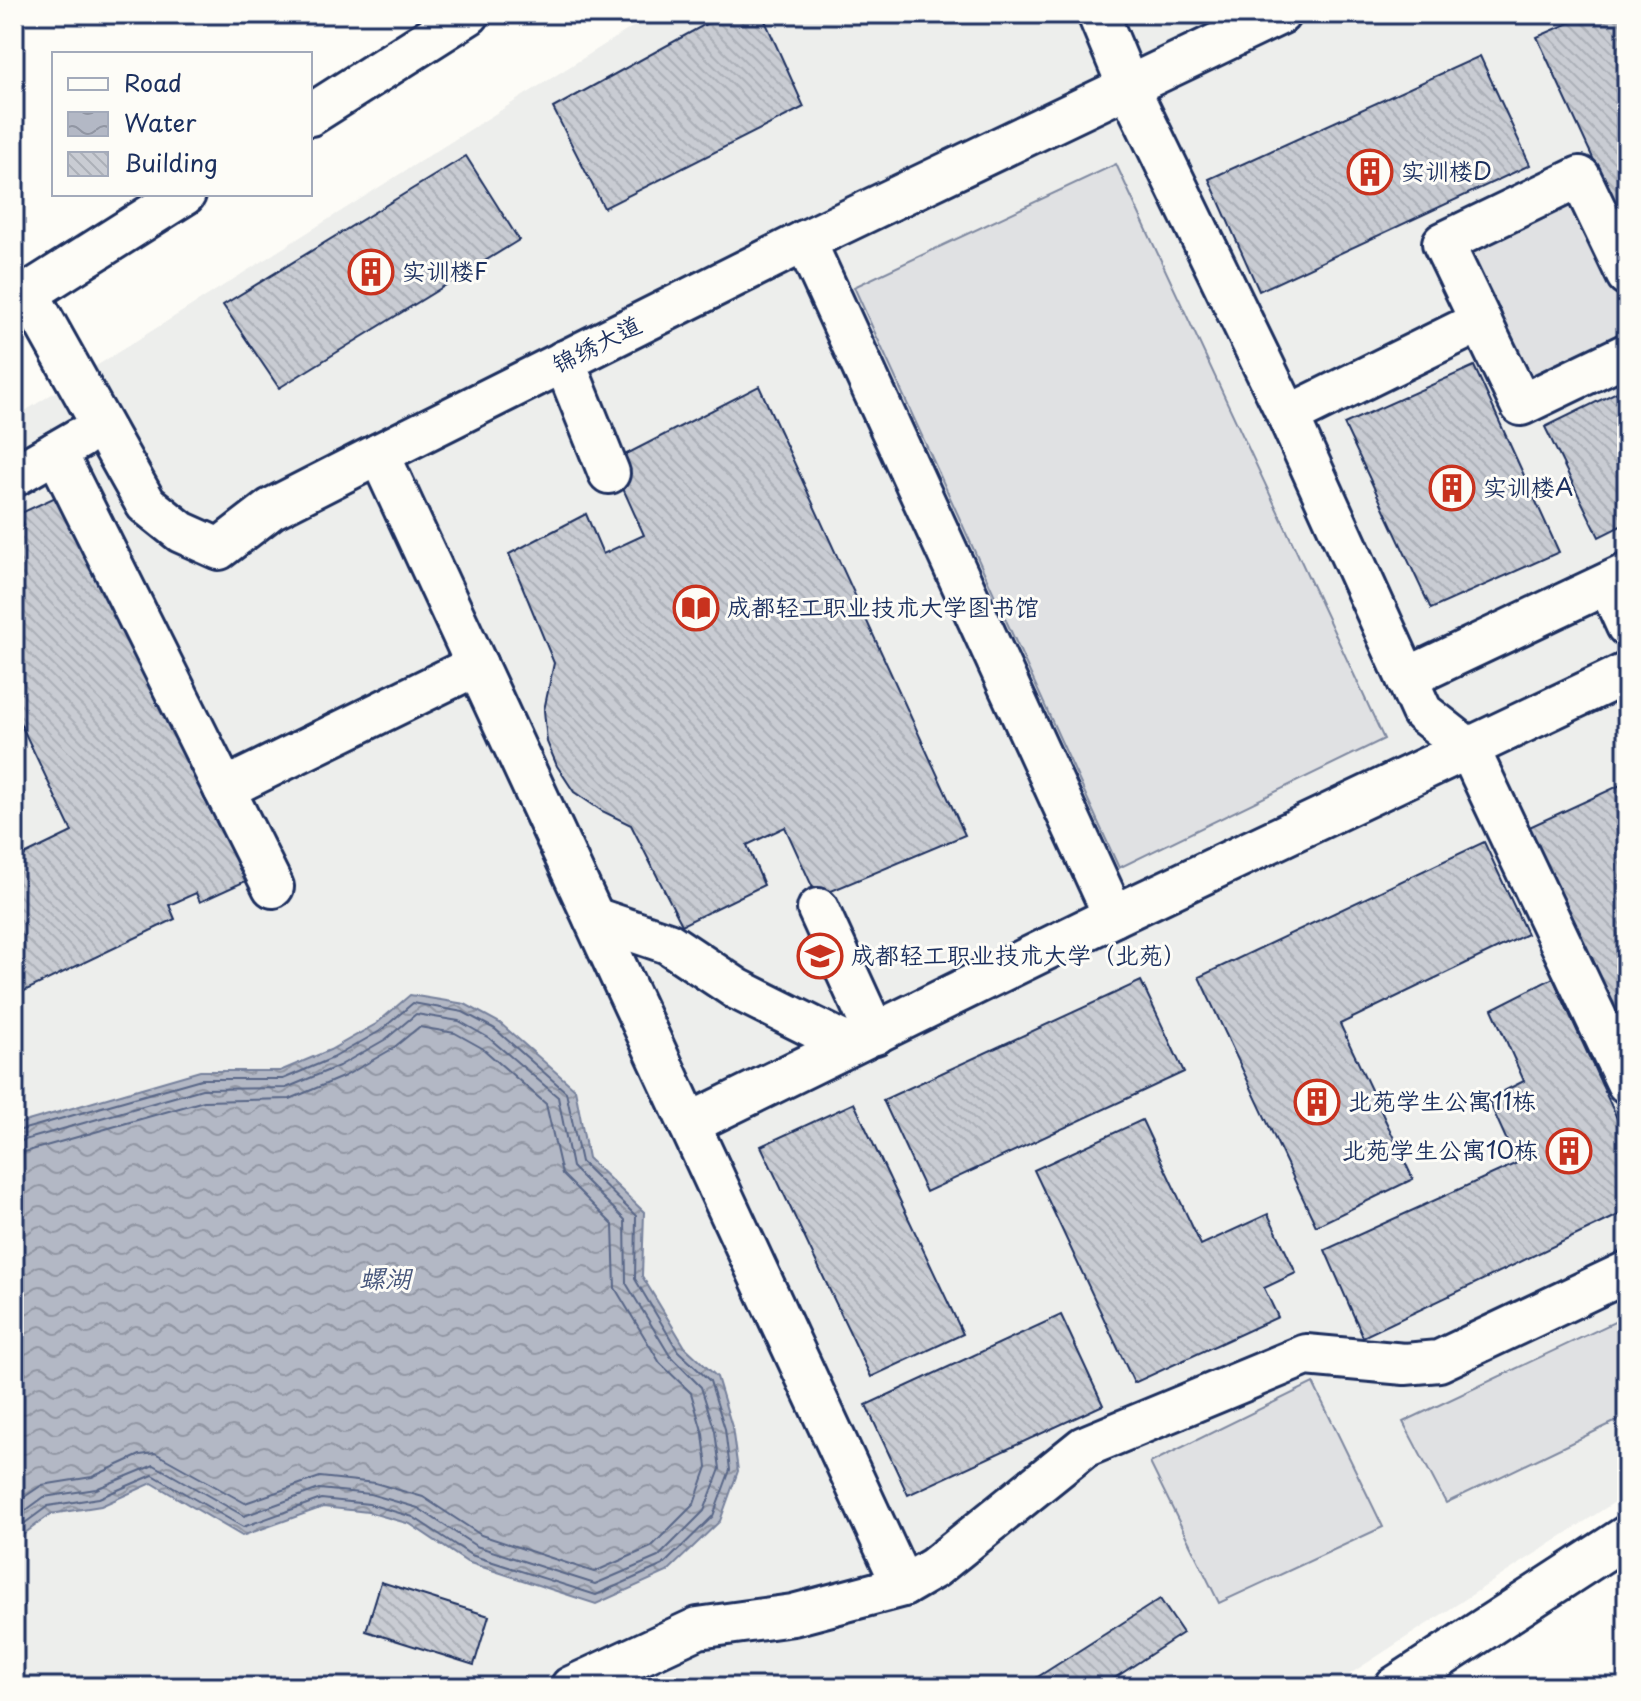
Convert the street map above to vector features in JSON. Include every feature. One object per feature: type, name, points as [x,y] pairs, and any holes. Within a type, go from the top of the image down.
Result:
[{"type":"street","points":[[312,114],[469,14]]},
{"type":"street","points":[[1098,14],[1128,86],[1288,416],[1422,712],[1469,749],[1627,1083]]},
{"type":"street","name":"锦绣大道","points":[[21,297],[102,426],[146,504],[181,532],[219,549],[271,509],[379,454],[805,241],[1280,14]]},
{"type":"street","points":[[1627,275],[1580,177],[1443,243],[1521,405],[1627,354]]},
{"type":"street","points":[[21,297],[182,196]]},
{"type":"street","points":[[805,241],[1114,916]]},
{"type":"street","points":[[1288,416],[1481,321]]},
{"type":"street","points":[[564,361],[609,473]]},
{"type":"street","points":[[14,476],[102,426]]},
{"type":"street","points":[[56,452],[273,887]]},
{"type":"street","points":[[379,454],[903,1586]]},
{"type":"street","points":[[1407,678],[1617,579],[1627,626]]},
{"type":"street","points":[[224,789],[477,665]]},
{"type":"street","points":[[689,1124],[1114,916],[1627,673]]},
{"type":"street","points":[[818,909],[862,1040]]},
{"type":"street","points":[[594,918],[668,943],[737,989],[862,1040]]},
{"type":"street","points":[[571,1687],[698,1628],[793,1615],[903,1586],[934,1568],[1084,1447],[1306,1355],[1405,1364],[1439,1361],[1627,1272]]},
{"type":"street","points":[[1395,1687],[1627,1536]]},
{"type":"shaded area","name":"成都轻工职业技术大学（北苑）","points":[[653,14],[1627,14],[1627,1494],[1330,1687],[14,1687],[14,418]]},
{"type":"shaded area","points":[[1116,164],[1384,739],[1119,868],[854,287]]},
{"type":"shaded area","points":[[1573,199],[1627,314],[1627,331],[1530,376],[1465,249]]},
{"type":"shaded area","points":[[1627,1316],[1627,1416],[1446,1503],[1403,1422]]},
{"type":"shaded area","points":[[1313,1383],[1383,1527],[1219,1603],[1150,1463]]},
{"type":"water","name":"螺湖","points":[[410,995],[465,1004],[500,1023],[575,1089],[588,1158],[644,1212],[642,1276],[685,1347],[717,1377],[732,1427],[738,1471],[720,1521],[667,1572],[596,1604],[467,1562],[410,1524],[368,1512],[323,1507],[242,1536],[152,1483],[101,1506],[51,1514],[14,1541],[14,1125],[200,1071],[280,1071],[330,1050],[376,1024]]},
{"type":"building","points":[[724,14],[762,14],[804,107],[604,208],[553,108]]},
{"type":"building","points":[[1590,14],[1627,14],[1627,232],[1537,37]]},
{"type":"building","name":"实训楼D","points":[[1480,56],[1530,165],[1259,291],[1209,179]]},
{"type":"building","name":"实训楼F","points":[[466,156],[519,240],[279,388],[223,305]]},
{"type":"building","name":"实训楼A","points":[[1474,366],[1559,552],[1431,609],[1344,424]]},
{"type":"building","name":"成都轻工职业技术大学图书馆","points":[[759,386],[965,835],[817,897],[785,827],[747,845],[764,885],[682,925],[631,825],[602,811],[574,792],[557,766],[547,742],[544,710],[554,663],[509,554],[586,514],[603,554],[644,535],[611,462]]},
{"type":"building","points":[[1627,387],[1627,523],[1599,537],[1545,427]]},
{"type":"building","points":[[62,494],[248,880],[200,902],[196,893],[169,905],[175,919],[14,996],[14,860],[72,832],[14,710],[14,530],[24,525],[19,514]]},
{"type":"building","points":[[1627,782],[1627,1046],[1525,829]]},
{"type":"building","name":"北苑学生公寓11栋","points":[[1484,842],[1527,934],[1340,1024],[1413,1179],[1316,1226],[1199,977]]},
{"type":"building","name":"北苑学生公寓10栋","points":[[1553,978],[1627,1140],[1627,1211],[1363,1337],[1325,1250],[1517,1163],[1488,1099],[1524,1081],[1492,1009]]},
{"type":"building","points":[[1141,981],[1184,1072],[926,1192],[883,1100]]},
{"type":"building","points":[[854,1103],[963,1334],[871,1377],[761,1146]]},
{"type":"building","points":[[1142,1120],[1201,1245],[1268,1214],[1296,1273],[1264,1288],[1278,1317],[1134,1383],[1034,1170]]},
{"type":"building","points":[[1061,1315],[1103,1405],[908,1495],[866,1405]]},
{"type":"building","points":[[381,1582],[489,1616],[474,1665],[366,1631]]},
{"type":"building","points":[[1160,1599],[1183,1633],[1101,1687],[1022,1687]]},
{"type":"place","name":"实训楼D","points":[[1370,172]]},
{"type":"place","name":"实训楼F","points":[[371,272]]},
{"type":"place","name":"实训楼A","points":[[1452,488]]},
{"type":"place","name":"成都轻工职业技术大学图书馆","points":[[696,608]]},
{"type":"place","name":"成都轻工职业技术大学（北苑）","points":[[820,956]]},
{"type":"place","name":"北苑学生公寓11栋","points":[[1317,1102]]},
{"type":"place","name":"北苑学生公寓10栋","points":[[1569,1151]]}]
